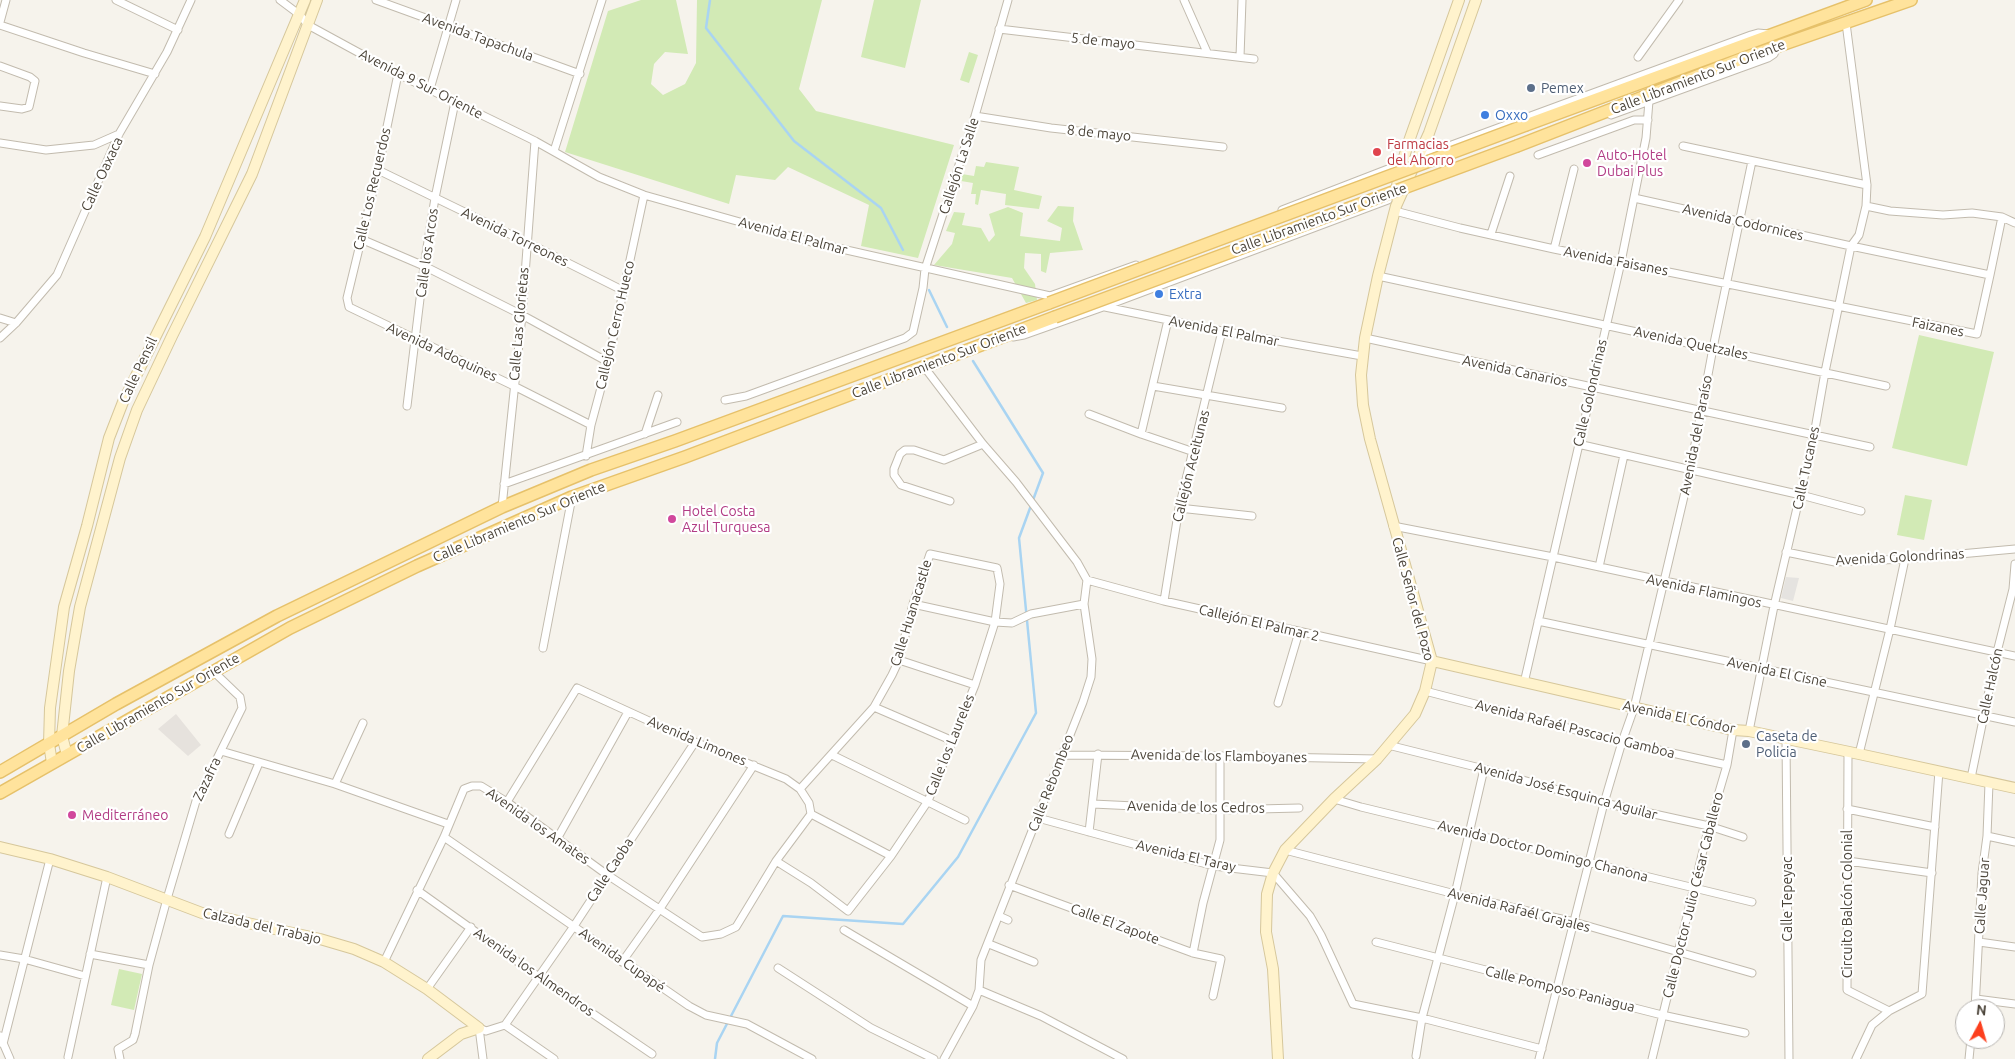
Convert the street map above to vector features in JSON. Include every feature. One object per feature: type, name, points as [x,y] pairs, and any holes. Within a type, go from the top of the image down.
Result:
[{"type":"main road","name":"Calle Libramiento Sur Oriente","points":[[0,772],[277,616],[502,507],[591,470],[1015,316],[1049,300],[1866,0]]},
{"type":"main road","name":"Calle Libramiento Sur Oriente","points":[[0,793],[290,628],[417,566],[572,497],[685,457],[1509,149],[1741,59],[1911,0]]},
{"type":"street","points":[[6,0],[0,23],[84,53],[155,74]]},
{"type":"street","points":[[116,0],[178,30]]},
{"type":"street","name":"Calle Oaxaca","points":[[0,338],[16,323],[57,275],[119,134],[155,74],[191,0]]},
{"type":"street","points":[[280,0],[300,14],[308,25]]},
{"type":"street","name":"Calle Pensil","points":[[52,763],[49,744],[52,691],[64,607],[109,438],[123,402],[205,237],[305,0]]},
{"type":"street","name":"Calle Pensil","points":[[67,755],[62,736],[69,671],[80,607],[120,458],[137,410],[252,174],[317,0]]},
{"type":"street","name":"Avenida Tapachula","points":[[376,0],[580,74]]},
{"type":"street","points":[[430,89],[456,0]]},
{"type":"street","points":[[554,151],[602,0]]},
{"type":"street","name":"Callejón La Salle","points":[[725,400],[746,396],[904,338],[913,332],[923,288],[924,279],[921,268],[975,116],[1008,0]]},
{"type":"street","points":[[1184,0],[1207,52]]},
{"type":"street","points":[[1240,57],[1242,0]]},
{"type":"street","points":[[1398,198],[1402,163],[1459,0]]},
{"type":"street","points":[[1398,198],[1419,157],[1476,0]]},
{"type":"street","points":[[1638,57],[1679,0]]},
{"type":"street","name":"Calle Tucanes","points":[[1749,731],[1774,606],[1814,435],[1824,372],[1851,246],[1859,235],[1866,206],[1867,185],[1846,23]]},
{"type":"street","name":"Avenida 9 Sur Oriente","points":[[308,25],[398,74],[534,141]]},
{"type":"street","name":"5 de mayo","points":[[999,29],[1254,58]]},
{"type":"street","points":[[1049,300],[1402,163],[1751,35],[1764,33],[1771,35]]},
{"type":"street","points":[[1003,337],[1024,335],[1398,198],[1649,101],[1768,58],[1774,54],[1776,47]]},
{"type":"street","points":[[0,66],[30,77],[35,81],[29,107],[22,109],[0,106]]},
{"type":"street","name":"Calle Los Recuerdos","points":[[347,304],[398,74]]},
{"type":"street","name":"Calle Golondrinas","points":[[1524,683],[1621,262],[1646,138],[1649,101]]},
{"type":"street","name":"Calle los Arcos","points":[[407,406],[424,266],[435,198],[455,102]]},
{"type":"street","name":"8 de mayo","points":[[975,116],[1051,128],[1223,147]]},
{"type":"street","points":[[1538,155],[1634,120],[1648,120]]},
{"type":"street","points":[[0,143],[46,150],[94,145],[119,134]]},
{"type":"street","name":"Avenida El Palmar","points":[[534,141],[599,177],[644,195],[811,242],[1049,300],[1063,299]]},
{"type":"street","name":"Calle Las Glorietas","points":[[502,507],[522,315],[534,141]]},
{"type":"street","points":[[1683,146],[1867,185]]},
{"type":"street","name":"Avenida del Paraíso","points":[[1539,1059],[1604,803],[1634,708],[1664,582],[1690,471],[1713,348],[1752,161]]},
{"type":"street","points":[[1554,249],[1574,169]]},
{"type":"street","name":"Avenida Torreones","points":[[378,170],[624,292]]},
{"type":"street","points":[[1491,234],[1510,176]]},
{"type":"street","name":"Callejón Cerro Hueco","points":[[586,456],[591,425],[608,362],[644,195]]},
{"type":"street","name":"Avenida Faisanes","points":[[1398,198],[1460,228],[1838,307]]},
{"type":"street","name":"Calle Señor del Pozo","points":[[1278,1059],[1273,969],[1266,932],[1267,894],[1272,873],[1285,850],[1334,799],[1377,759],[1415,714],[1424,691],[1432,661],[1370,439],[1363,405],[1361,375],[1365,338],[1378,276],[1398,198]]},
{"type":"street","name":"Avenida Codornices","points":[[1634,198],[1990,275]]},
{"type":"street","points":[[1866,206],[1890,211],[1943,215],[1972,213],[2002,217],[2015,223]]},
{"type":"street","points":[[1990,275],[2002,217]]},
{"type":"street","points":[[361,238],[424,266],[522,315],[608,362]]},
{"type":"street","name":"Faizanes","points":[[1838,307],[1977,334],[1990,275]]},
{"type":"street","name":"Avenida Quetzales","points":[[1378,276],[1886,386]]},
{"type":"street","name":"Avenida El Palmar","points":[[1086,302],[1222,332],[1362,356]]},
{"type":"street","name":"Avenida Adoquines","points":[[347,304],[349,308],[514,386],[591,425]]},
{"type":"street","points":[[0,318],[16,323]]},
{"type":"street","points":[[1141,434],[1168,320]]},
{"type":"street","name":"Callejón Aceitunas","points":[[1164,601],[1179,508],[1222,332]]},
{"type":"street","name":"Avenida Canarios","points":[[1365,338],[1870,447]]},
{"type":"street","points":[[924,368],[983,444],[1002,464],[1077,562],[1087,580]]},
{"type":"street","points":[[1153,386],[1282,408]]},
{"type":"street","points":[[645,434],[658,394]]},
{"type":"street","points":[[1089,414],[1194,452]]},
{"type":"street","points":[[504,484],[677,422]]},
{"type":"street","points":[[950,500],[901,485],[894,475],[894,469],[900,454],[905,450],[914,450],[944,460],[983,444]]},
{"type":"street","points":[[1578,444],[1801,495],[1862,512]]},
{"type":"street","points":[[1599,567],[1624,455]]},
{"type":"street","points":[[543,648],[572,497]]},
{"type":"street","points":[[1179,508],[1252,516]]},
{"type":"street","name":"Avenida Flamingos","points":[[1394,526],[1553,557],[1774,606],[2015,656]]},
{"type":"street","name":"Avenida Golondrinas","points":[[1786,552],[1835,562],[1906,559],[2015,549]]},
{"type":"street","name":"Calle Huanacastle","points":[[800,789],[874,707],[899,660],[913,604],[930,554],[988,565]]},
{"type":"street","name":"Circuito Balcón Colonial","points":[[1889,1010],[1847,990],[1847,809],[1854,753],[1874,692],[1906,559]]},
{"type":"street","name":"Calle Halcón","points":[[1971,778],[1997,652],[2014,589],[2015,564]]},
{"type":"street","name":"Calle los Laureles","points":[[776,862],[811,883],[848,911],[891,856],[928,801],[975,685],[995,622],[1000,584],[997,568],[988,565]]},
{"type":"street","name":"Callejón El Palmar 2","points":[[1087,580],[1164,601],[1432,661]]},
{"type":"street","name":"Calle Rebombeo","points":[[944,1059],[979,990],[981,960],[1009,885],[1038,818],[1091,677],[1092,659],[1084,604],[1087,580]]},
{"type":"street","points":[[913,604],[995,622],[1012,623],[1031,614],[1084,604]]},
{"type":"street","name":"Avenida El Cisne","points":[[1538,621],[2015,722]]},
{"type":"street","points":[[1278,703],[1299,632]]},
{"type":"street","points":[[899,660],[975,685]]},
{"type":"street","name":"Avenida El Cóndor","points":[[1432,661],[1733,730],[1749,731],[2015,788]]},
{"type":"street","name":"Zazafra","points":[[120,1059],[118,1050],[133,1040],[135,1034],[149,965],[166,898],[196,801],[242,708],[240,697],[214,672]]},
{"type":"street","name":"Avenida Limones","points":[[507,802],[577,688],[695,742],[786,779],[800,789],[809,803],[811,814]]},
{"type":"street","name":"Avenida Rafaél Pascacio Gamboa","points":[[1424,691],[1622,742],[1726,765]]},
{"type":"street","points":[[874,707],[953,741]]},
{"type":"street","points":[[557,839],[628,712]]},
{"type":"street","points":[[335,784],[363,723]]},
{"type":"street","name":"Calle Doctor Julio César Caballero","points":[[1652,1059],[1709,826],[1726,765],[1733,730]]},
{"type":"street","name":"Calle Tepeyac","points":[[1786,739],[1789,1059]]},
{"type":"street","name":"Calle Caoba","points":[[506,1025],[574,926],[606,874],[695,742]]},
{"type":"street","name":"Avenida José Esquinca Aguilar","points":[[1388,745],[1484,769],[1604,803],[1709,826],[1743,837]]},
{"type":"street","points":[[221,751],[335,784],[448,824],[444,837],[384,962]]},
{"type":"street","points":[[1089,832],[1098,754]]},
{"type":"street","name":"Avenida de los Flamboyanes","points":[[1062,756],[1098,754],[1377,759]]},
{"type":"street","points":[[832,755],[965,820]]},
{"type":"street","points":[[1193,953],[1203,903],[1220,840],[1218,810],[1220,756]]},
{"type":"street","points":[[230,834],[259,763]]},
{"type":"street","points":[[622,962],[659,910],[754,765]]},
{"type":"street","points":[[1416,1056],[1422,1018],[1484,769]]},
{"type":"street","points":[[1856,1059],[1872,1025],[1889,1010],[1922,994],[1939,771]]},
{"type":"street","name":"Calle Jaguar","points":[[1976,999],[1982,873],[1987,836],[1989,782]]},
{"type":"street","name":"Avenida los Amates","points":[[448,824],[464,789],[472,786],[481,786],[507,802],[606,874],[702,937],[721,934],[736,927],[776,862]]},
{"type":"street","name":"Avenida Doctor Domingo Chanona","points":[[1334,799],[1752,902]]},
{"type":"street","name":"Avenida de los Cedros","points":[[1093,804],[1218,810],[1299,808]]},
{"type":"street","points":[[1847,809],[1935,827]]},
{"type":"street","points":[[776,862],[811,814],[891,856]]},
{"type":"street","name":"Avenida El Taray","points":[[1038,818],[1214,866],[1272,873]]},
{"type":"street","points":[[1987,836],[2015,842]]},
{"type":"street","name":"Avenida Cupapé","points":[[444,837],[574,926],[622,962],[689,1006],[706,1014],[747,1024],[812,1059]]},
{"type":"street","name":"Calzada del Trabajo","points":[[0,847],[107,876],[202,913],[320,939],[354,950],[384,962],[428,989],[479,1028]]},
{"type":"street","name":"Avenida Rafaél Grajales","points":[[1285,850],[1454,894],[1574,922],[1752,973]]},
{"type":"street","points":[[3,1044],[50,859]]},
{"type":"street","points":[[1848,861],[1932,873]]},
{"type":"street","points":[[1272,873],[1310,916],[1321,935],[1353,1004],[1422,1018],[1542,1049]]},
{"type":"street","points":[[68,1057],[107,876]]},
{"type":"street","name":"Calle El Zapote","points":[[1009,885],[1193,953],[1221,959],[1213,996]]},
{"type":"street","name":"Avenida los Almendros","points":[[417,890],[538,977],[652,1054]]},
{"type":"street","points":[[999,916],[1008,920]]},
{"type":"street","points":[[428,989],[471,927]]},
{"type":"street","points":[[844,930],[972,1006]]},
{"type":"street","name":"Calle Pomposo Paniagua","points":[[1376,942],[1745,1033]]},
{"type":"street","points":[[1979,942],[2015,947]]},
{"type":"street","points":[[988,944],[1034,962]]},
{"type":"street","points":[[90,954],[149,965]]},
{"type":"street","points":[[0,955],[24,959],[85,976]]},
{"type":"street","points":[[778,968],[872,1028],[934,1059]]},
{"type":"street","points":[[979,990],[1041,1016],[1124,1059]]},
{"type":"street","points":[[428,1059],[461,1034],[479,1028],[486,1031],[506,1025],[554,1059]]},
{"type":"street","points":[[479,1028],[483,1059]]},
{"type":"street","points":[[0,1036],[10,1059]]},
{"type":"shaded area","points":[[1786,577],[1799,578],[1793,601],[1781,598]]},
{"type":"shaded area","points":[[176,714],[201,745],[188,756],[158,729]]},
{"type":"green space","points":[[641,0],[676,0],[688,54],[665,52],[654,64],[651,84],[663,95],[685,84],[696,63],[697,0],[822,0],[799,89],[816,111],[954,145],[918,258],[861,246],[869,205],[788,167],[775,180],[736,175],[729,204],[565,152],[608,11]]},
{"type":"green space","points":[[874,0],[921,0],[905,68],[861,57]]},
{"type":"green space","points":[[969,52],[978,55],[969,83],[960,80]]},
{"type":"green space","points":[[986,162],[1019,167],[1014,190],[1042,196],[1039,209],[1005,205],[1006,194],[981,190],[978,205],[975,204],[976,194],[971,194],[973,183],[961,181],[962,174],[974,176],[976,166],[984,167]]},
{"type":"green space","points":[[1058,206],[1074,207],[1073,221],[1083,250],[1050,253],[1046,273],[1041,271],[1041,254],[1025,253],[1024,268],[1035,284],[1037,300],[1026,303],[1012,278],[934,265],[952,244],[955,233],[946,231],[954,212],[965,213],[962,225],[981,228],[989,242],[995,235],[989,214],[1008,207],[1023,213],[1020,236],[1060,241],[1062,228],[1047,221]]},
{"type":"green space","points":[[1919,335],[1994,352],[1967,466],[1892,448]]},
{"type":"green space","points":[[1905,495],[1932,500],[1924,540],[1897,535]]},
{"type":"green space","points":[[119,969],[142,974],[134,1010],[111,1005]]},
{"type":"waterway","points":[[710,0],[706,28],[794,141],[881,208],[903,250]]},
{"type":"waterway","points":[[929,290],[947,327]]},
{"type":"waterway","points":[[715,1059],[717,1043],[783,916],[903,924],[958,857],[1036,713],[1019,538],[1043,473],[973,361]]},
{"type":"place","name":"Pemex","points":[[1531,88]]},
{"type":"place","name":"Oxxo","points":[[1485,115]]},
{"type":"place","name":"Farmacias del Ahorro","points":[[1377,152]]},
{"type":"place","name":"Auto-Hotel Dubai Plus","points":[[1587,163]]},
{"type":"place","name":"Extra","points":[[1159,294]]},
{"type":"place","name":"Hotel Costa Azul Turquesa","points":[[672,519]]},
{"type":"place","name":"Caseta de Policia","points":[[1746,744]]},
{"type":"place","name":"Mediterráneo","points":[[72,815]]}]
